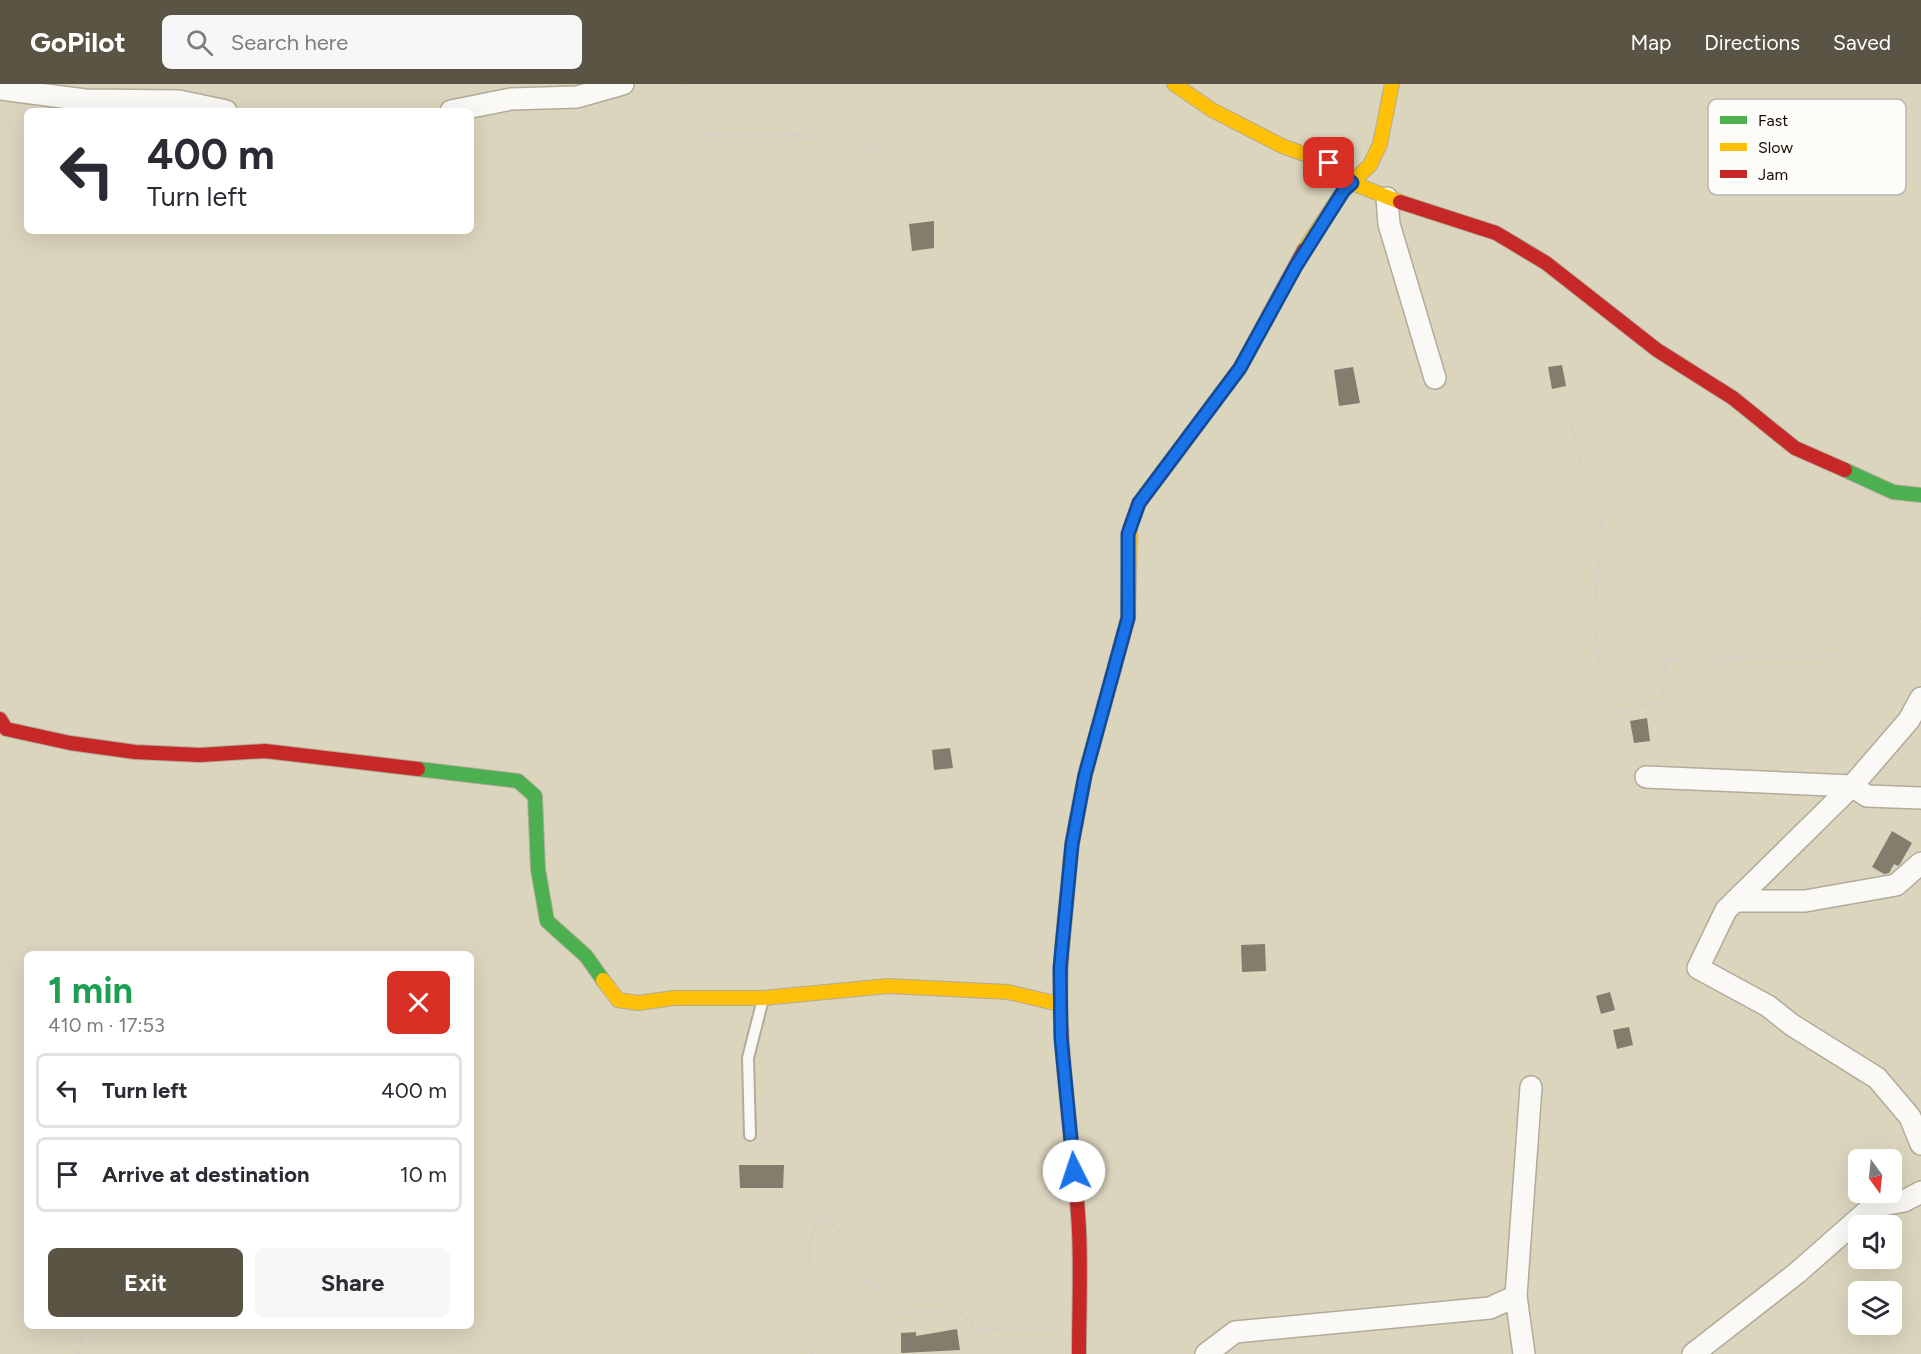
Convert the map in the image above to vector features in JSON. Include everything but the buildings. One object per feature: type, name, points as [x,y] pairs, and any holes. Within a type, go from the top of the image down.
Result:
[{"type":"street","points":[[466,108],[511,99],[577,96],[623,84]]},
{"type":"street","points":[[1174,84],[1212,110],[1282,146],[1329,163],[1352,183],[1387,198],[1496,233],[1546,263],[1608,309],[1657,350],[1733,398],[1795,448],[1893,492],[1921,495]]},
{"type":"street","points":[[1079,1354],[1079,1231],[1059,1004],[1060,968],[1072,844],[1085,775],[1128,618],[1128,534],[1139,503],[1240,368],[1305,249],[1344,190],[1370,165],[1380,144],[1392,84]]},
{"type":"street","points":[[0,90],[85,100],[180,101],[212,108]]},
{"type":"street","points":[[1387,198],[1389,224],[1435,378]]},
{"type":"street","points":[[1921,698],[1909,720],[1852,786],[1726,910],[1698,968],[1768,1006],[1792,1025],[1877,1078],[1910,1116],[1921,1144]]},
{"type":"street","points":[[0,719],[6,729],[65,744],[152,753],[231,756],[265,751],[518,781],[535,796],[538,868],[547,921],[586,956],[618,1000],[638,1004],[674,998],[763,998],[888,986],[1008,992],[1059,1004]]},
{"type":"street","points":[[1646,777],[1852,786],[1867,796],[1921,798]]},
{"type":"street","points":[[1734,901],[1805,901],[1896,885],[1921,863]]},
{"type":"street","points":[[1524,1354],[1516,1296],[1531,1087]]},
{"type":"street","points":[[1693,1354],[1772,1294],[1872,1207],[1904,1201],[1921,1192]]},
{"type":"street","points":[[1206,1354],[1235,1332],[1490,1308],[1516,1296]]},
{"type":"lane","points":[[750,1135],[748,1058],[763,998]]},
{"type":"path","points":[[685,84],[698,130],[718,136],[781,134],[837,139],[878,150],[895,201],[910,205]]},
{"type":"path","points":[[1566,398],[1587,493],[1603,510],[1596,646],[1602,677],[1615,712],[1646,777]]},
{"type":"path","points":[[1615,712],[1662,701],[1665,660],[1825,657],[1850,653],[1881,634],[1921,618]]},
{"type":"path","points":[[750,1135],[787,1150],[793,1172],[818,1216],[854,1242],[859,1276],[878,1288],[897,1314],[954,1308],[978,1330],[1079,1327]]},
{"type":"path","points":[[811,1354],[809,1242],[818,1216]]},
{"type":"path","points":[[78,1354],[85,1329]]},
{"type":"traffic: fast","points":[[1845,470],[1893,492],[1921,495]]},
{"type":"traffic: fast","points":[[418,769],[518,781],[535,796],[538,869],[547,921],[586,956],[603,980]]},
{"type":"traffic: slow","points":[[1174,84],[1212,110],[1282,146],[1329,163],[1352,183],[1400,202]]},
{"type":"traffic: slow","points":[[1304,250],[1344,190],[1370,165],[1380,144],[1392,84]]},
{"type":"traffic: slow","points":[[1063,938],[1072,844],[1085,775],[1128,618],[1130,528]]},
{"type":"traffic: slow","points":[[603,980],[618,1000],[638,1003],[674,998],[763,998],[888,986],[1008,992],[1059,1004]]},
{"type":"traffic: jam","points":[[1400,202],[1496,233],[1546,263],[1657,350],[1733,398],[1795,448],[1845,470]]},
{"type":"traffic: jam","points":[[1130,528],[1139,503],[1240,368],[1304,250]]},
{"type":"traffic: jam","points":[[0,719],[6,729],[70,743],[135,752],[200,755],[265,751],[418,769]]},
{"type":"traffic: jam","points":[[1063,938],[1062,1048],[1079,1230],[1079,1354]]},
{"type":"route","points":[[1074,1171],[1061,1038],[1060,968],[1072,844],[1085,775],[1128,618],[1130,583],[1128,534],[1139,503],[1220,399],[1240,368],[1305,249],[1344,190],[1352,183],[1329,163]]}]
